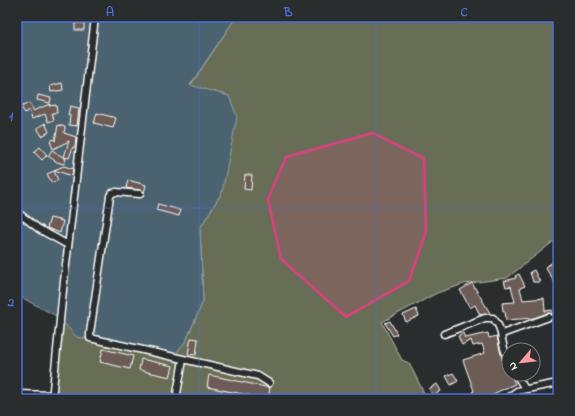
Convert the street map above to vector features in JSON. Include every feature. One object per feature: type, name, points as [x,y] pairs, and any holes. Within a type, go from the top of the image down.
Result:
[{"type":"street","points":[[17,395],[52,397],[95,17]]},
{"type":"street","points":[[140,194],[116,192],[112,193],[110,196],[90,338],[258,376],[269,383]]},
{"type":"street","points":[[17,212],[39,229],[68,245]]},
{"type":"street","points":[[502,334],[549,317]]},
{"type":"street","points":[[444,334],[485,318],[493,318],[502,334],[503,342]]},
{"type":"street","points":[[176,399],[183,360]]},
{"type":"street","points":[[521,382],[525,389]]},
{"type":"street","points":[[506,399],[517,391],[558,383]]},
{"type":"street","points":[[17,395],[22,399]]},
{"type":"highlighted area","points":[[373,133],[424,158],[426,231],[409,281],[346,317],[281,259],[268,199],[286,157]]},
{"type":"green space","points":[[236,17],[558,17],[558,246],[554,241],[507,278],[464,284],[437,293],[382,322],[402,360],[409,363],[427,399],[52,399],[58,317],[78,337],[175,354],[186,341],[203,301],[200,228],[222,192],[229,96],[190,86]]},
{"type":"water","points":[[17,17],[236,17],[190,85],[229,96],[237,117],[222,192],[200,228],[203,301],[186,341],[175,354],[77,337],[58,317],[17,295]]},
{"type":"building","points":[[75,23],[84,23],[84,30],[75,30]]},
{"type":"building","points":[[62,83],[63,90],[51,92],[50,86]]},
{"type":"building","points":[[38,95],[51,98],[50,103],[37,100]]},
{"type":"building","points":[[29,103],[34,111],[50,104],[49,106],[56,105],[57,113],[52,113],[54,120],[48,122],[45,114],[32,119],[29,110],[25,113],[21,107]]},
{"type":"building","points":[[70,106],[79,108],[77,126],[69,125],[70,115],[68,115]]},
{"type":"building","points":[[97,113],[116,118],[113,128],[94,123]]},
{"type":"building","points":[[45,123],[49,132],[42,136],[37,128]]},
{"type":"building","points":[[58,125],[65,127],[64,133],[76,137],[75,147],[73,147],[69,158],[64,157],[69,141],[53,149],[50,141],[54,139],[55,141]]},
{"type":"building","points":[[40,147],[47,155],[42,160],[34,152]]},
{"type":"building","points":[[52,150],[66,159],[64,164],[57,162],[48,156]]},
{"type":"building","points":[[64,166],[73,169],[72,176],[54,170]]},
{"type":"building","points":[[54,171],[58,180],[52,183],[47,174]]},
{"type":"building","points":[[245,175],[252,175],[251,190],[244,189]]},
{"type":"building","points":[[128,180],[146,185],[144,193],[141,190],[126,188]]},
{"type":"building","points":[[158,204],[180,210],[179,216],[156,210]]},
{"type":"building","points":[[50,218],[63,221],[60,233],[47,228]]},
{"type":"building","points":[[558,259],[558,288],[545,267]]},
{"type":"building","points":[[534,270],[540,282],[533,282],[530,272]]},
{"type":"building","points":[[519,274],[525,286],[520,288],[523,300],[544,298],[545,311],[552,310],[553,314],[548,313],[534,318],[506,320],[502,303],[515,302],[511,286],[506,287],[504,281],[516,278],[515,276]]},
{"type":"building","points":[[472,283],[490,313],[489,314],[480,315],[475,305],[470,308],[460,290]]},
{"type":"building","points":[[416,309],[419,316],[406,322],[403,315]]},
{"type":"building","points":[[390,321],[397,334],[393,336],[385,323]]},
{"type":"building","points":[[463,333],[465,338],[488,333],[489,338],[497,336],[501,354],[501,382],[514,382],[515,384],[483,399],[474,399],[472,392],[474,391],[463,360],[485,353],[482,344],[473,346],[471,340],[462,345],[458,336]]},
{"type":"building","points":[[191,338],[198,339],[196,355],[188,354]]},
{"type":"building","points":[[103,349],[133,356],[130,369],[100,362]]},
{"type":"building","points":[[141,359],[173,366],[170,377],[139,370]]},
{"type":"building","points":[[453,373],[458,381],[451,385],[446,376]]},
{"type":"building","points":[[209,375],[270,388],[268,399],[207,387]]},
{"type":"building","points":[[437,384],[441,391],[433,396],[429,389]]}]
